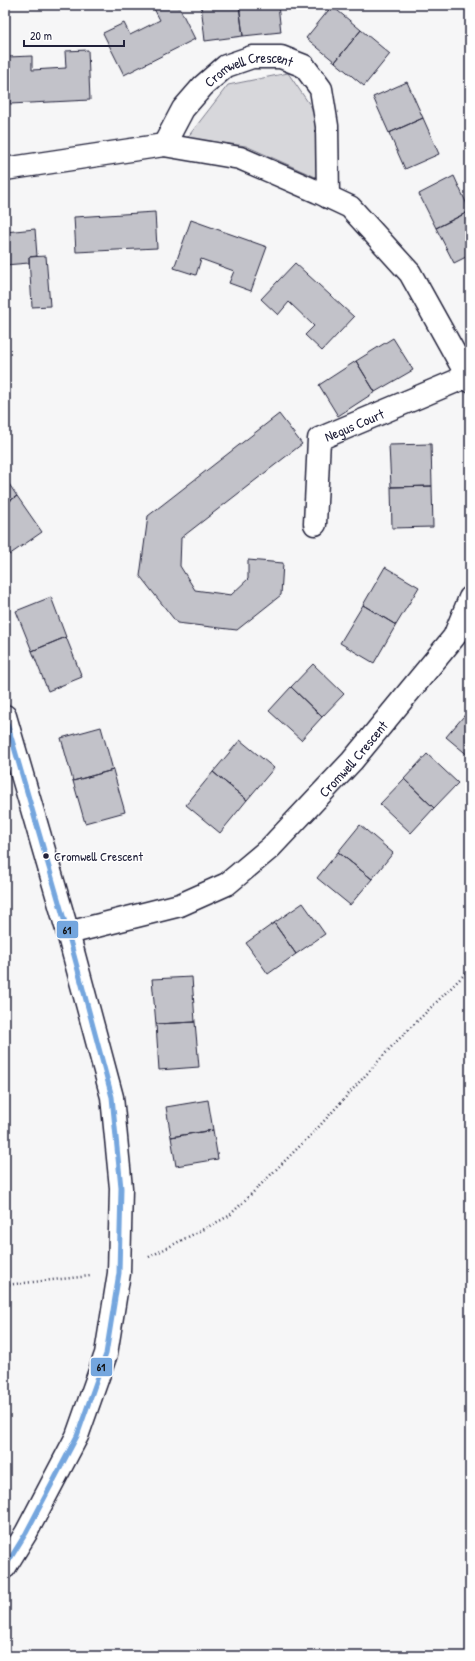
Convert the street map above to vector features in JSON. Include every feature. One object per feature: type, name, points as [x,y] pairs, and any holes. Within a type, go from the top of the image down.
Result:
[{"type":"street","name":"Cromwell Crescent","points":[[164,145],[183,109],[203,86],[226,66],[252,57],[281,57],[304,66],[321,89],[327,126],[328,196]]},
{"type":"street","points":[[5,169],[164,145],[240,158],[328,196],[350,206],[410,273],[469,378]]},
{"type":"street","name":"Negus Court","points":[[315,524],[319,439],[469,378]]},
{"type":"street","name":"Cromwell Crescent","points":[[68,933],[180,905],[227,884],[270,848],[352,761],[454,637],[470,598]]},
{"type":"street","points":[[5,716],[68,933],[112,1097],[121,1188],[119,1273],[106,1354],[77,1436],[26,1533],[5,1567]]},
{"type":"path","points":[[5,1285],[119,1273],[229,1216],[314,1132],[393,1045],[470,969]]},
{"type":"shaded area","points":[[288,73],[314,111],[320,179],[246,146],[187,138],[228,85]]},
{"type":"building","points":[[152,5],[178,5],[195,39],[124,75],[103,33],[124,23],[130,35],[160,20]]},
{"type":"building","points":[[201,5],[239,5],[243,36],[205,41]]},
{"type":"building","points":[[239,5],[278,5],[281,32],[243,36]]},
{"type":"building","points":[[332,6],[361,30],[335,62],[306,38]]},
{"type":"building","points":[[361,30],[390,54],[364,86],[335,62]]},
{"type":"building","points":[[88,50],[90,100],[10,104],[8,57],[32,56],[32,70],[66,68],[65,51]]},
{"type":"building","points":[[407,82],[423,118],[389,133],[373,97]]},
{"type":"building","points":[[423,118],[439,154],[405,169],[389,133]]},
{"type":"building","points":[[454,176],[470,211],[436,228],[419,194]]},
{"type":"building","points":[[470,211],[470,255],[454,263],[436,228]]},
{"type":"building","points":[[155,212],[157,248],[76,252],[74,217]]},
{"type":"building","points":[[191,220],[267,247],[251,291],[229,283],[234,271],[201,259],[196,275],[174,268]]},
{"type":"building","points":[[35,229],[37,256],[29,257],[29,263],[5,265],[5,232]]},
{"type":"building","points":[[46,256],[50,306],[32,307],[29,257]]},
{"type":"building","points":[[295,263],[354,317],[322,351],[305,335],[314,326],[289,302],[278,315],[261,299]]},
{"type":"building","points":[[393,338],[413,370],[375,392],[356,361]]},
{"type":"building","points":[[356,361],[375,392],[338,416],[319,385]]},
{"type":"building","points":[[279,414],[302,444],[181,538],[180,566],[195,590],[231,595],[248,579],[248,560],[283,563],[281,595],[237,630],[177,623],[140,576],[148,516]]},
{"type":"building","points":[[431,444],[432,486],[391,487],[389,445]]},
{"type":"building","points":[[5,478],[17,496],[5,504]]},
{"type":"building","points":[[432,486],[433,527],[392,528],[391,487]]},
{"type":"building","points":[[17,496],[42,532],[9,555],[5,550],[5,504]]},
{"type":"building","points":[[385,567],[419,587],[396,625],[363,605]]},
{"type":"building","points":[[51,597],[66,637],[32,651],[16,611]]},
{"type":"building","points":[[363,605],[396,625],[374,663],[340,643]]},
{"type":"building","points":[[66,637],[82,677],[48,691],[32,651]]},
{"type":"building","points":[[313,664],[344,694],[322,717],[291,687]]},
{"type":"building","points":[[291,687],[322,717],[301,740],[269,711]]},
{"type":"building","points":[[470,710],[470,757],[446,737]]},
{"type":"building","points":[[101,727],[113,770],[73,781],[61,738]]},
{"type":"building","points":[[240,740],[274,768],[247,800],[213,772]]},
{"type":"building","points":[[427,754],[458,783],[434,808],[404,779]]},
{"type":"building","points":[[113,770],[125,812],[85,823],[73,781]]},
{"type":"building","points":[[213,772],[247,800],[220,833],[186,805]]},
{"type":"building","points":[[404,779],[434,808],[411,833],[380,804]]},
{"type":"building","points":[[360,825],[393,853],[372,879],[338,852]]},
{"type":"building","points":[[338,852],[372,879],[350,905],[317,878]]},
{"type":"building","points":[[303,903],[325,934],[296,954],[274,923]]},
{"type":"building","points":[[274,923],[296,954],[268,974],[246,943]]},
{"type":"building","points":[[192,977],[195,1022],[156,1024],[152,979]]},
{"type":"building","points":[[195,1022],[199,1067],[159,1070],[156,1024]]},
{"type":"building","points":[[208,1100],[213,1130],[171,1137],[166,1107]]},
{"type":"building","points":[[213,1130],[218,1159],[176,1166],[171,1137]]},
{"type":"transit line","name":"61","points":[[5,716],[68,933],[112,1097],[121,1188],[119,1273],[106,1354],[77,1436],[26,1533],[5,1567]]},
{"type":"place","name":"Cromwell Crescent","points":[[46,856]]}]
